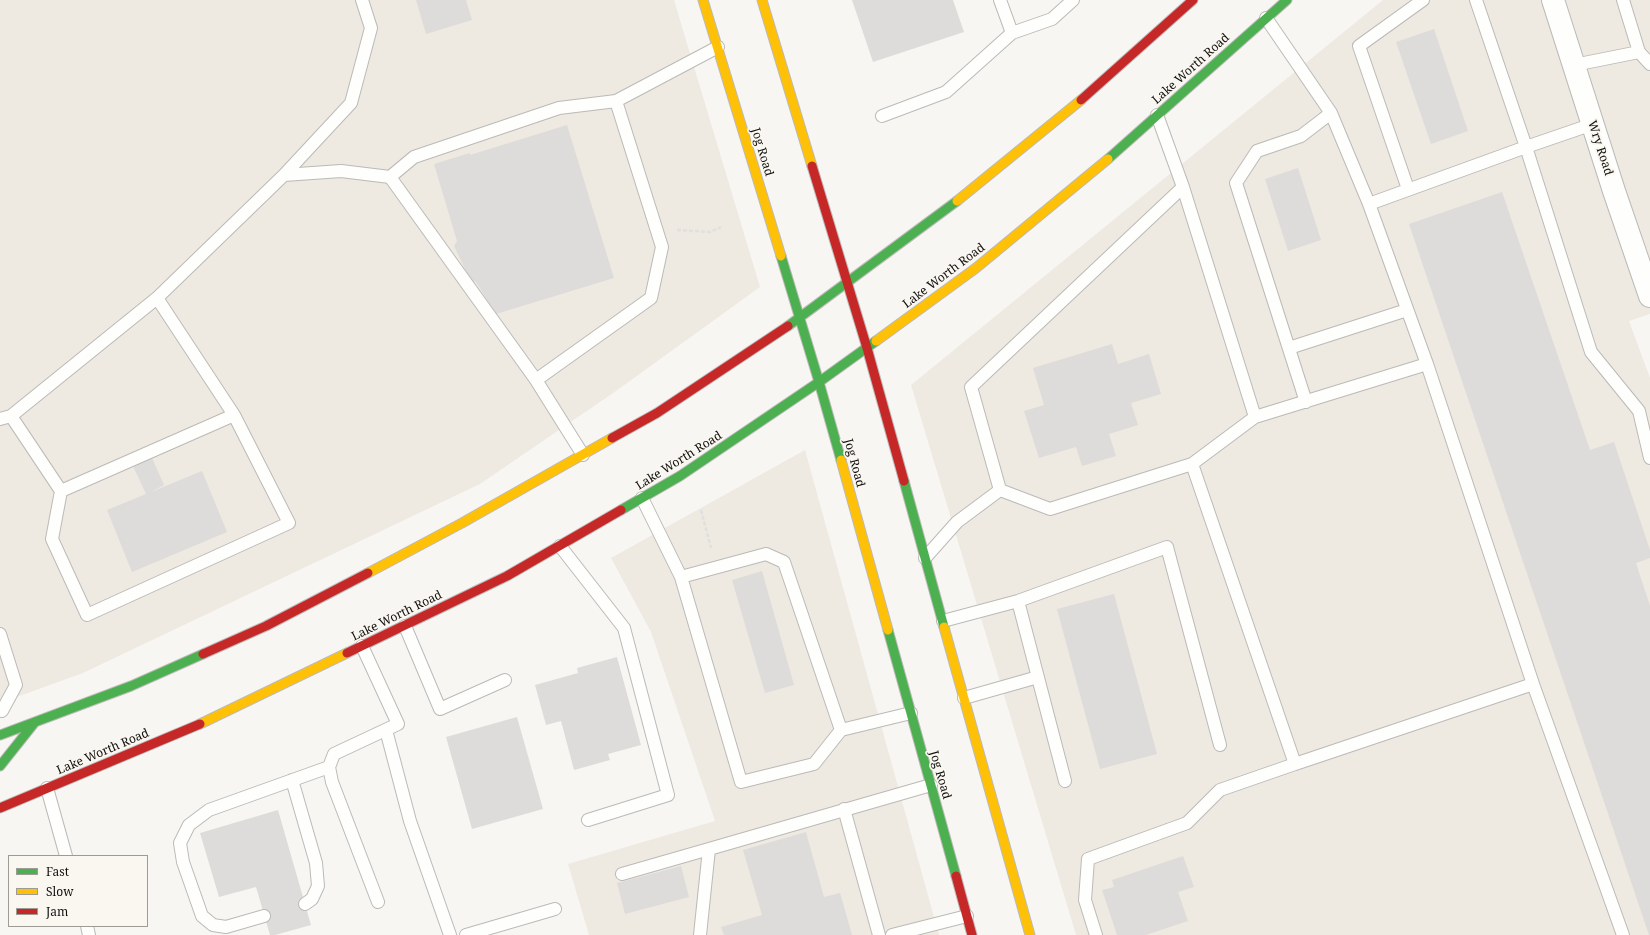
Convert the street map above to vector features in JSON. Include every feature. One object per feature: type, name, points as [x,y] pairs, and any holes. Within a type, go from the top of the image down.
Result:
[{"type":"main road","name":"Jog Road","points":[[703,0],[819,382],[972,935]]},
{"type":"main road","points":[[762,0],[867,348],[1030,935]]},
{"type":"main road","points":[[5,733],[131,686],[266,626],[462,523],[657,413],[800,318],[953,205],[1043,132],[1193,0]]},
{"type":"main road","name":"Lake Worth Road","points":[[0,808],[208,721],[405,626],[507,576],[680,476],[819,382],[976,268],[1090,175],[1287,0]]},
{"type":"main road","points":[[0,766],[35,722]]},
{"type":"street","name":"Wry Road","points":[[1553,0],[1650,296]]},
{"type":"lane","points":[[157,298],[234,415],[289,523],[87,615],[52,539],[61,491],[6,417],[157,298],[284,174],[351,103],[371,28],[362,0]]},
{"type":"lane","points":[[1000,0],[1012,33]]},
{"type":"lane","points":[[882,116],[946,92],[1012,33],[1052,19],[1073,0]]},
{"type":"lane","points":[[1408,189],[1359,46],[1423,0]]},
{"type":"lane","points":[[1476,0],[1526,147],[1591,352],[1639,411],[1650,458]]},
{"type":"lane","points":[[1623,0],[1639,52],[1650,64]]},
{"type":"lane","points":[[1266,18],[1331,113],[1369,204],[1427,364],[1533,684],[1623,935]]},
{"type":"lane","points":[[284,174],[341,171],[390,177],[414,157],[516,122],[559,108],[616,101],[718,47]]},
{"type":"lane","points":[[1574,65],[1639,52]]},
{"type":"lane","points":[[536,380],[651,298],[662,246],[616,101]]},
{"type":"lane","points":[[1306,402],[1236,183],[1257,151],[1301,136],[1331,113]]},
{"type":"lane","points":[[1157,115],[1183,187],[1255,417]]},
{"type":"lane","points":[[1369,204],[1593,124]]},
{"type":"lane","points":[[390,177],[536,380],[583,455]]},
{"type":"lane","points":[[1000,490],[971,387],[1183,187]]},
{"type":"lane","points":[[1289,348],[1407,310]]},
{"type":"lane","points":[[1000,490],[1050,509],[1192,464],[1255,417],[1427,364]]},
{"type":"lane","points":[[61,491],[234,415]]},
{"type":"lane","points":[[1192,464],[1295,764]]},
{"type":"lane","points":[[925,558],[957,522],[1000,490]]},
{"type":"lane","points":[[642,498],[680,577],[741,782],[814,764],[840,730],[910,713]]},
{"type":"lane","points":[[560,546],[624,628],[668,795],[588,820]]},
{"type":"lane","points":[[943,622],[1018,601],[1167,547],[1220,744]]},
{"type":"lane","points":[[680,577],[766,554],[784,562],[840,730]]},
{"type":"lane","points":[[1018,601],[1065,781]]},
{"type":"lane","points":[[405,626],[440,709],[505,680]]},
{"type":"lane","points":[[0,634],[16,686],[1,711],[5,733]]},
{"type":"lane","points":[[362,646],[398,724],[334,754],[329,767],[332,782],[378,902]]},
{"type":"lane","points":[[964,698],[1038,677]]},
{"type":"lane","points":[[1096,935],[1085,900],[1088,859],[1187,823],[1220,790],[1533,684]]},
{"type":"lane","points":[[386,730],[410,821],[450,935]]},
{"type":"lane","points":[[264,916],[226,927],[213,925],[202,916],[183,862],[180,843],[189,825],[209,810],[329,767]]},
{"type":"lane","points":[[292,780],[316,863],[318,886],[312,899],[305,904]]},
{"type":"lane","points":[[622,874],[931,785]]},
{"type":"lane","points":[[47,788],[66,855]]},
{"type":"lane","points":[[844,809],[879,935]]},
{"type":"lane","points":[[700,935],[709,849]]},
{"type":"lane","points":[[466,935],[555,909]]},
{"type":"lane","points":[[892,935],[967,916]]},
{"type":"path","points":[[677,230],[710,232],[721,227]]},
{"type":"path","points":[[701,510],[713,555]]},
{"type":"shaded area","points":[[0,0],[674,0],[760,287],[616,391],[480,484],[83,673],[0,703]]},
{"type":"shaded area","points":[[1383,0],[1650,0],[1650,314],[1629,321],[1650,378],[1650,935],[1076,935],[911,385]]},
{"type":"shaded area","points":[[805,450],[939,935],[589,935],[568,864],[715,821],[651,632],[611,558]]},
{"type":"building","points":[[416,0],[466,0],[472,20],[426,34]]},
{"type":"building","points":[[852,0],[953,0],[964,32],[873,62]]},
{"type":"building","points":[[1434,29],[1468,131],[1431,144],[1396,42]]},
{"type":"building","points":[[567,125],[614,278],[496,314],[476,282],[471,281],[454,246],[457,241],[434,164],[470,153],[470,155]]},
{"type":"building","points":[[1298,168],[1321,240],[1288,251],[1265,179]]},
{"type":"building","points":[[1502,192],[1590,450],[1614,442],[1650,550],[1650,558],[1636,563],[1650,606],[1650,935],[1409,224]]},
{"type":"building","points":[[1112,344],[1118,364],[1149,354],[1161,394],[1131,403],[1138,425],[1109,434],[1116,456],[1082,466],[1076,447],[1039,458],[1024,411],[1044,405],[1033,368]]},
{"type":"building","points":[[152,458],[164,485],[151,492],[202,471],[227,532],[132,572],[107,510],[146,494],[133,466]]},
{"type":"building","points":[[762,571],[794,685],[765,693],[732,580]]},
{"type":"building","points":[[1114,594],[1157,754],[1100,769],[1057,609]]},
{"type":"building","points":[[617,657],[641,745],[608,754],[610,760],[574,770],[561,721],[546,725],[535,685],[578,673],[577,668]]},
{"type":"building","points":[[517,717],[543,809],[472,829],[446,737]]},
{"type":"building","points":[[278,810],[311,925],[270,935],[256,887],[219,897],[200,833]]},
{"type":"building","points":[[806,832],[824,897],[840,893],[852,935],[724,935],[721,927],[762,915],[743,850]]},
{"type":"building","points":[[1183,856],[1194,887],[1178,892],[1188,921],[1146,935],[1117,935],[1102,890],[1114,887],[1112,880]]},
{"type":"building","points":[[681,866],[689,897],[625,914],[617,883]]},
{"type":"traffic: fast","points":[[1108,159],[1287,0]]},
{"type":"traffic: fast","points":[[788,326],[957,201]]},
{"type":"traffic: fast","points":[[781,256],[841,460]]},
{"type":"traffic: fast","points":[[621,510],[680,476],[819,382],[876,341]]},
{"type":"traffic: fast","points":[[904,481],[944,627]]},
{"type":"traffic: fast","points":[[888,630],[956,876]]},
{"type":"traffic: fast","points":[[0,735],[131,686],[203,654]]},
{"type":"traffic: fast","points":[[0,766],[35,722]]},
{"type":"traffic: slow","points":[[703,0],[781,256]]},
{"type":"traffic: slow","points":[[762,0],[812,166]]},
{"type":"traffic: slow","points":[[957,201],[1081,100]]},
{"type":"traffic: slow","points":[[876,341],[976,268],[1108,159]]},
{"type":"traffic: slow","points":[[368,573],[462,523],[612,438]]},
{"type":"traffic: slow","points":[[841,460],[888,630]]},
{"type":"traffic: slow","points":[[944,627],[1030,935]]},
{"type":"traffic: slow","points":[[200,724],[347,653]]},
{"type":"traffic: jam","points":[[1081,100],[1193,0]]},
{"type":"traffic: jam","points":[[812,166],[867,348],[904,481]]},
{"type":"traffic: jam","points":[[612,438],[657,413],[788,326]]},
{"type":"traffic: jam","points":[[347,653],[507,576],[621,510]]},
{"type":"traffic: jam","points":[[203,654],[266,626],[368,573]]},
{"type":"traffic: jam","points":[[0,808],[200,724]]},
{"type":"traffic: jam","points":[[956,876],[972,935]]}]
